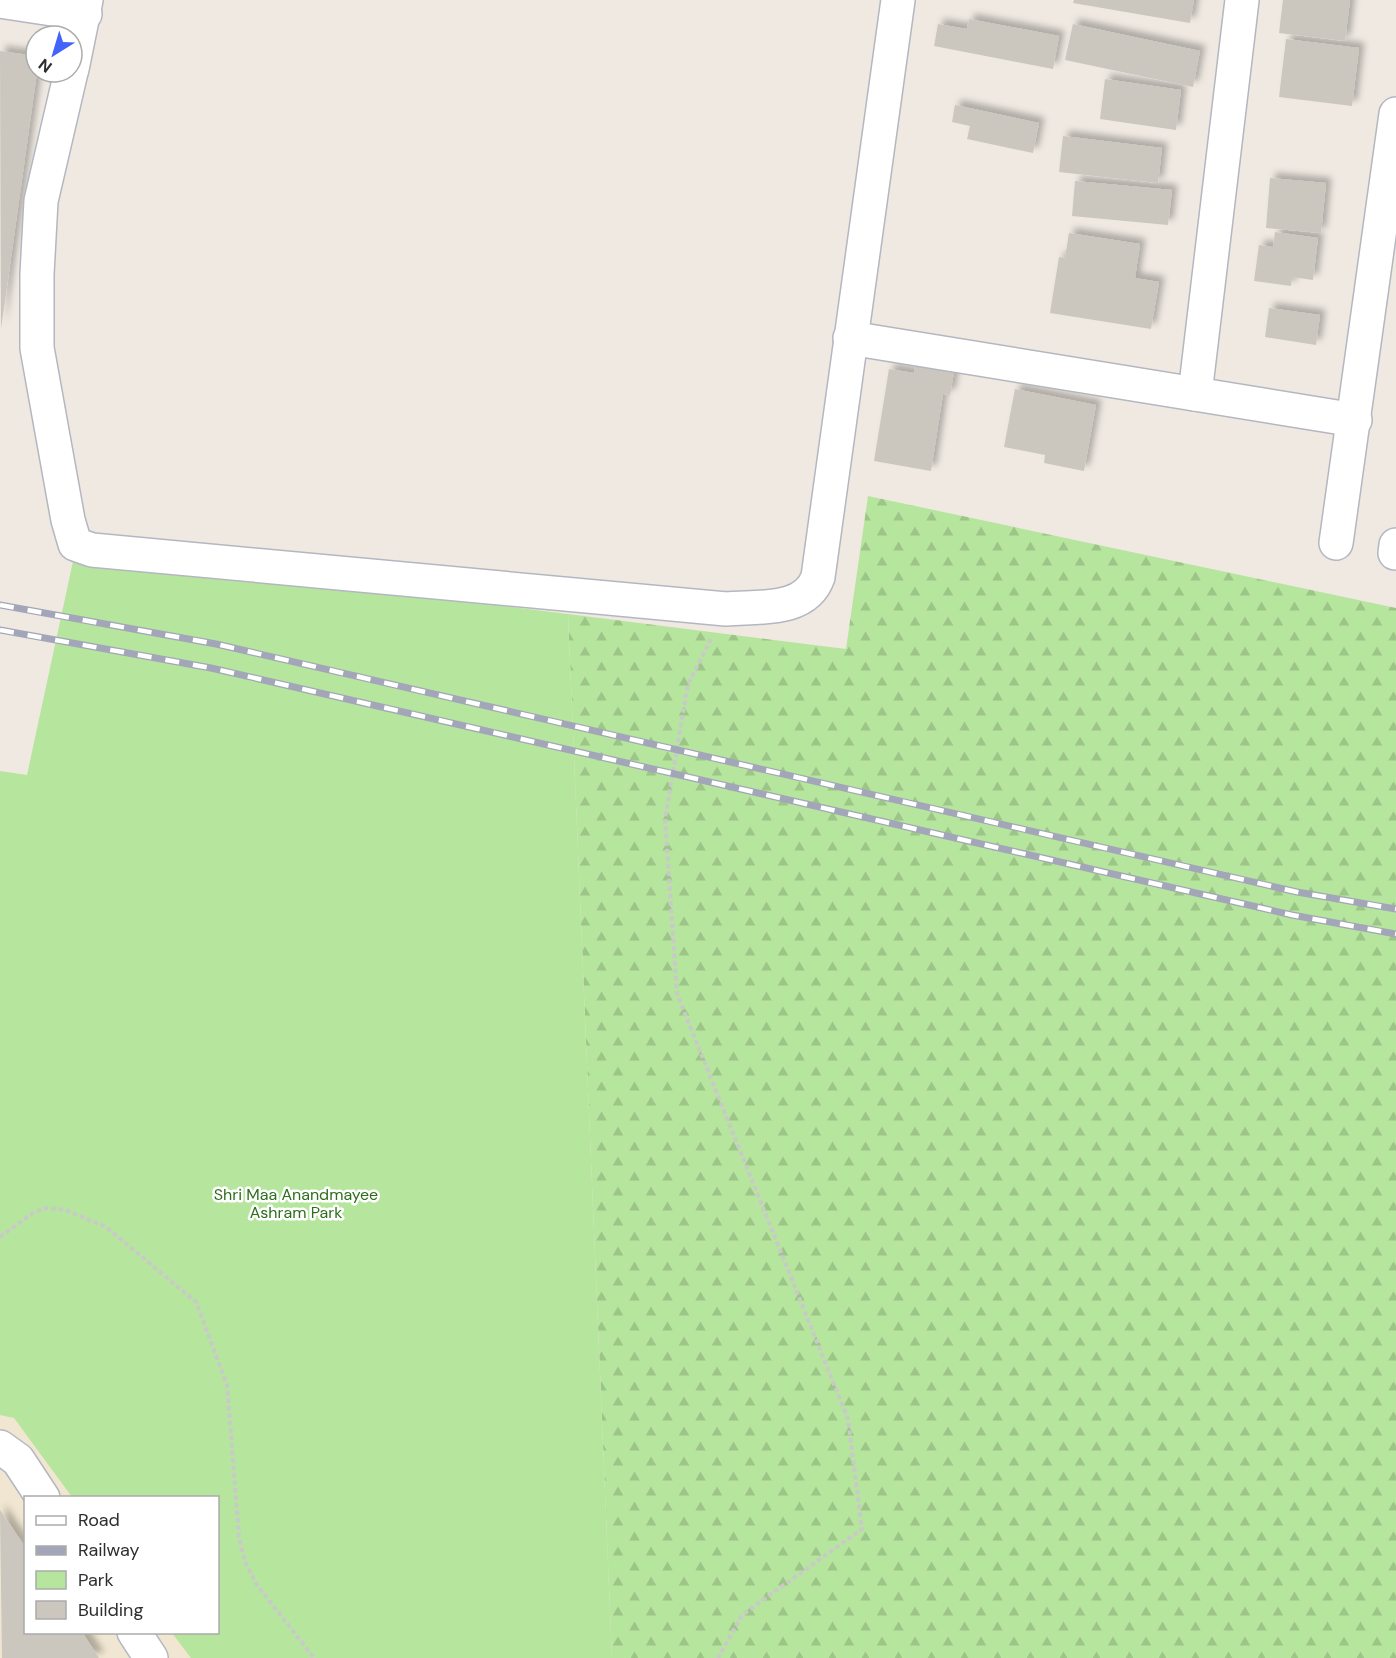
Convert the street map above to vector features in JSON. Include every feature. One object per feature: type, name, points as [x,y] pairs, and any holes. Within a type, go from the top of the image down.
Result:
[{"type":"street","points":[[69,84],[41,201],[37,274],[37,337],[68,520],[75,544],[92,550],[726,609],[794,603],[805,598],[815,584],[898,0]]},
{"type":"street","points":[[1195,394],[1242,0]]},
{"type":"street","points":[[0,1],[86,7],[82,24]]},
{"type":"street","points":[[1336,543],[1355,420],[1387,259],[1396,114]]},
{"type":"street","points":[[850,339],[1355,420]]},
{"type":"street","points":[[0,1447],[18,1460],[42,1496]]},
{"type":"street","points":[[135,1634],[151,1658]]},
{"type":"path","points":[[718,1658],[742,1615],[862,1529],[848,1419],[676,994],[665,819],[688,684],[726,609]]},
{"type":"path","points":[[0,1237],[33,1213],[45,1208],[66,1210],[106,1227],[196,1302],[227,1385],[239,1537],[245,1562],[257,1585],[314,1658]]},
{"type":"shaded area","points":[[0,1410],[13,1412],[74,1496],[24,1496],[24,1634],[175,1634],[193,1658],[0,1658]]},
{"type":"green space","points":[[868,496],[1396,608],[1396,1658],[612,1658],[568,614],[846,649]]},
{"type":"green space","name":"Shri Maa Anandmayee Ashram Park","points":[[75,552],[568,614],[612,1658],[191,1658],[173,1634],[219,1634],[219,1496],[71,1496],[14,1418],[0,1415],[0,771],[27,775]]},
{"type":"building","points":[[1074,0],[1194,0],[1190,23],[1073,3]]},
{"type":"building","points":[[1283,0],[1350,0],[1345,41],[1279,33]]},
{"type":"building","points":[[969,19],[1059,36],[1053,69],[934,46],[938,24],[967,29]]},
{"type":"building","points":[[1073,24],[1200,51],[1193,87],[1065,60]]},
{"type":"building","points":[[1286,39],[1359,48],[1352,106],[1279,97]]},
{"type":"building","points":[[0,51],[24,54],[24,84],[35,84],[1,329]]},
{"type":"building","points":[[1105,79],[1181,90],[1176,130],[1100,119]]},
{"type":"building","points":[[955,105],[1039,123],[1033,153],[967,139],[970,126],[952,122]]},
{"type":"building","points":[[1063,136],[1162,148],[1158,183],[1059,172]]},
{"type":"building","points":[[1270,178],[1326,183],[1321,233],[1266,228]]},
{"type":"building","points":[[1075,181],[1172,190],[1168,225],[1072,216]]},
{"type":"building","points":[[1275,232],[1318,238],[1313,280],[1292,277],[1291,286],[1254,281],[1259,245],[1273,247]]},
{"type":"building","points":[[1069,233],[1140,244],[1135,278],[1159,282],[1151,329],[1050,313],[1059,257],[1065,258]]},
{"type":"building","points":[[1269,308],[1320,315],[1316,345],[1265,337]]},
{"type":"building","points":[[915,365],[954,372],[950,395],[943,394],[931,471],[874,461],[889,369],[914,373]]},
{"type":"building","points":[[1015,389],[1096,405],[1084,471],[1044,463],[1045,455],[1004,447]]},
{"type":"building","points":[[0,1510],[24,1545],[24,1634],[83,1634],[99,1658],[2,1658]]},
{"type":"railway","points":[[0,605],[216,644],[1297,892],[1396,909]]},
{"type":"railway","points":[[0,630],[211,668],[1292,915],[1396,934]]}]
